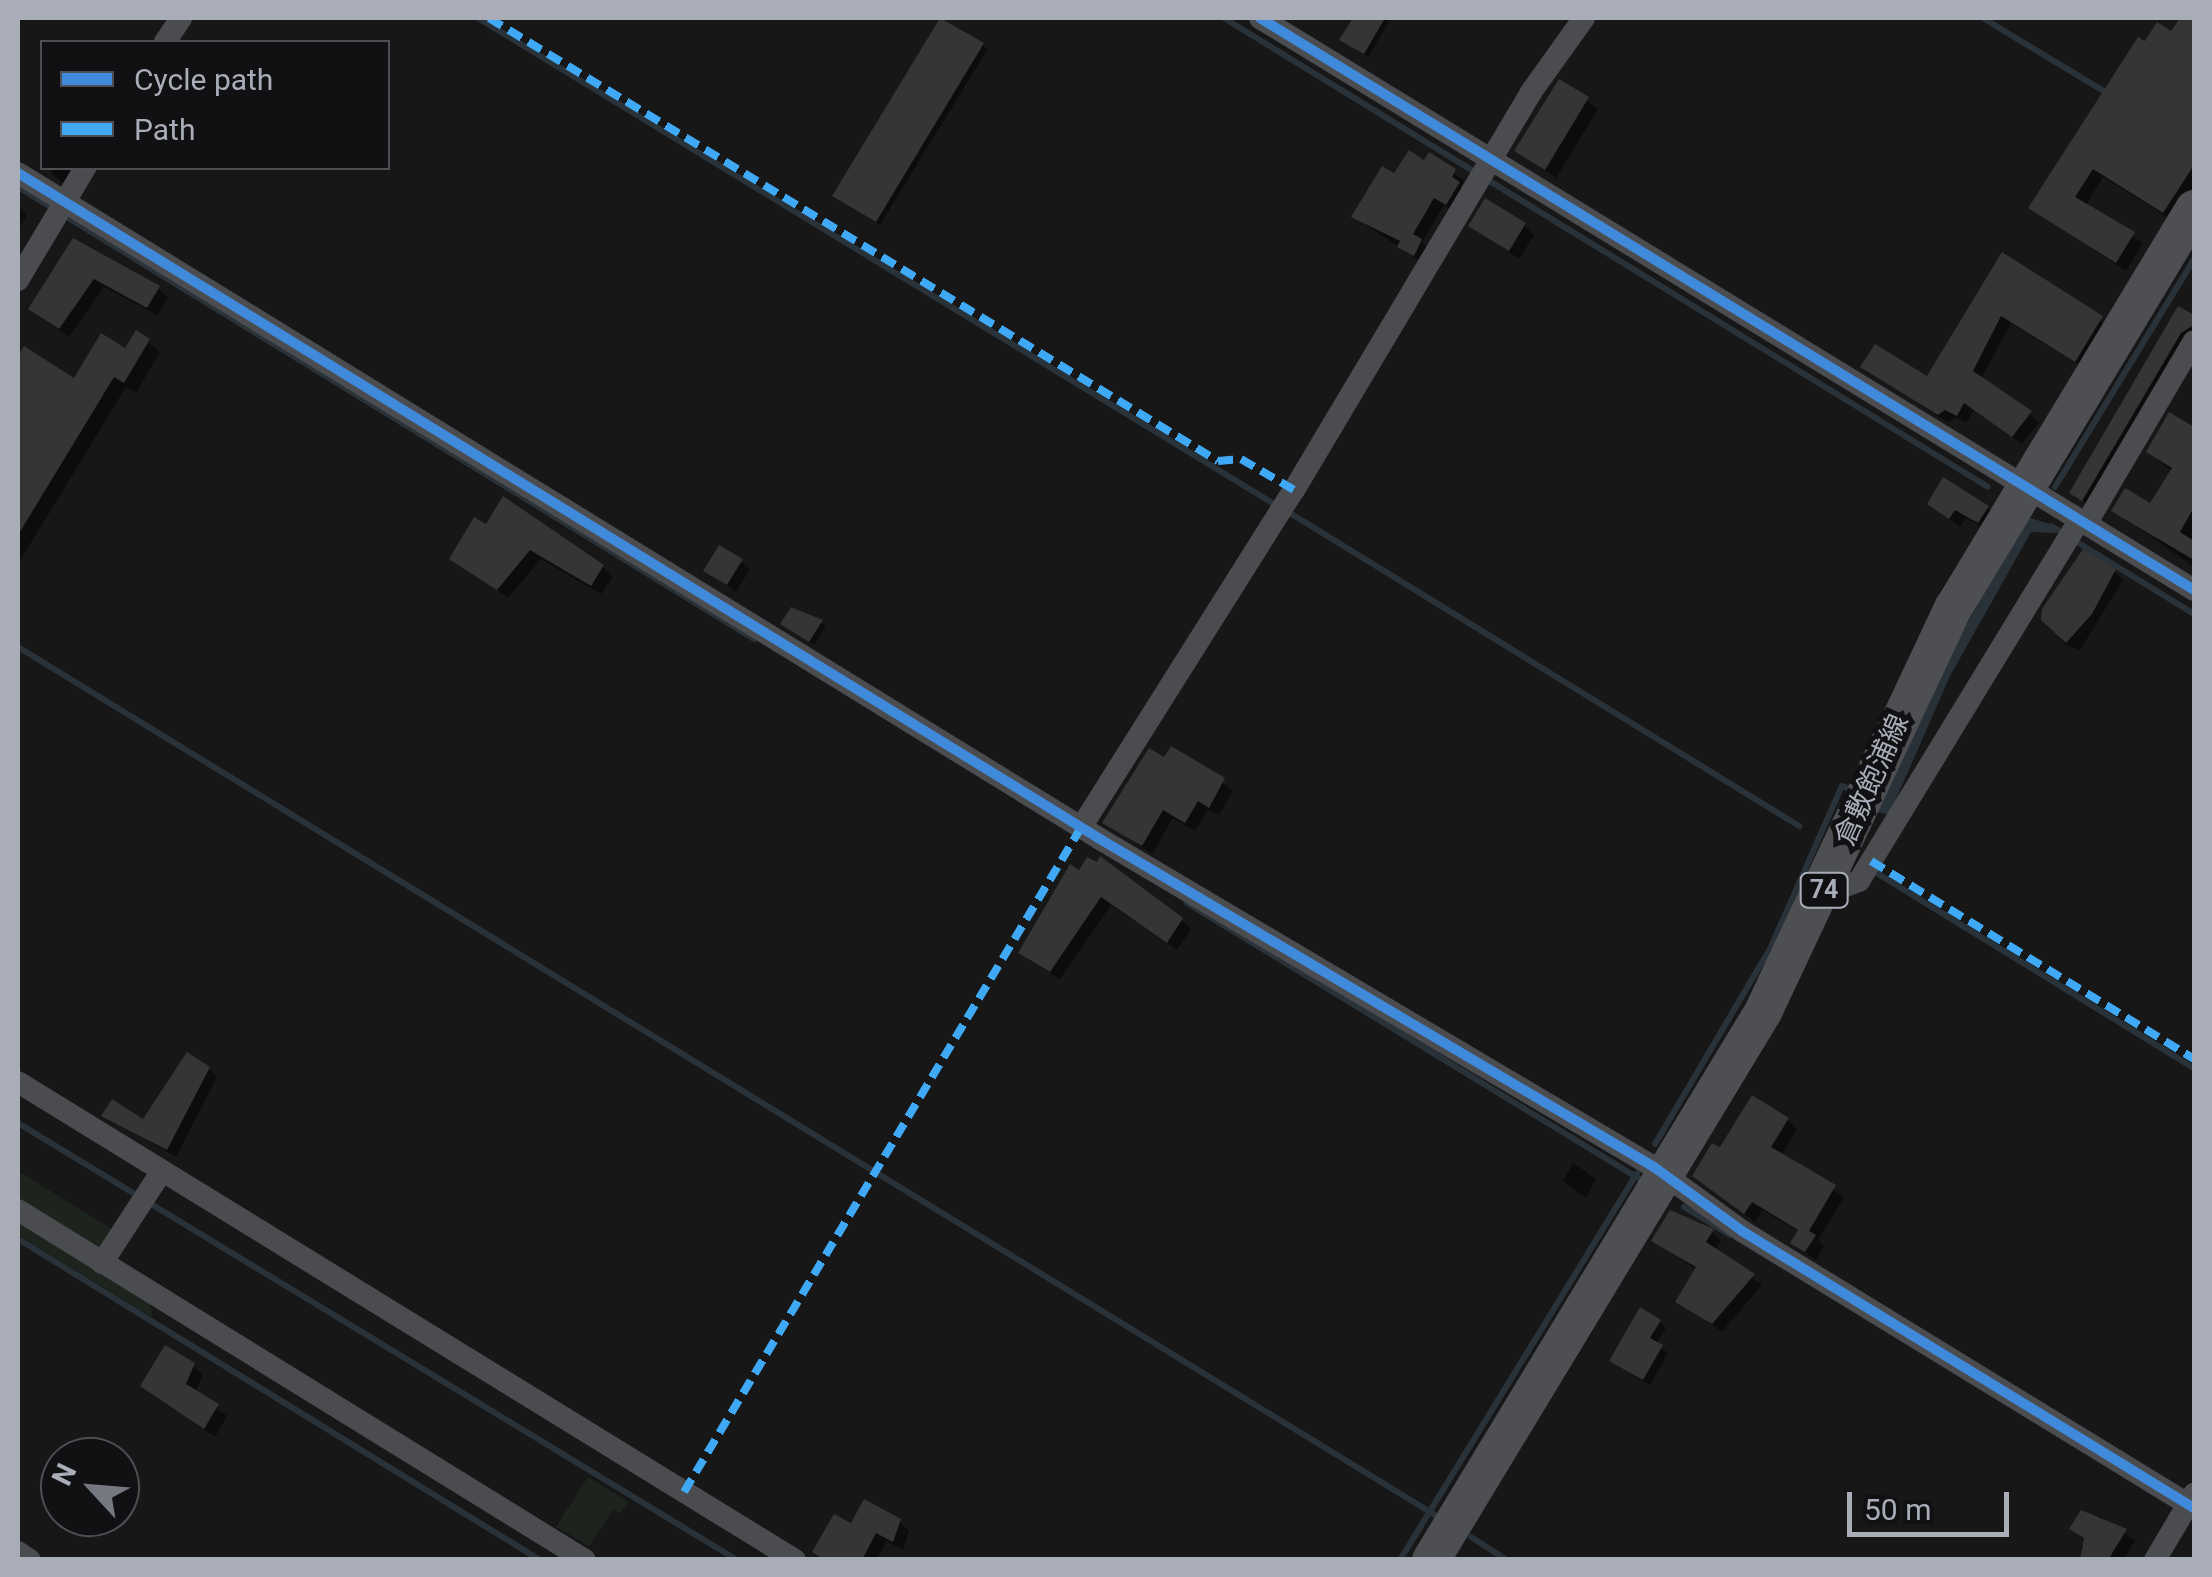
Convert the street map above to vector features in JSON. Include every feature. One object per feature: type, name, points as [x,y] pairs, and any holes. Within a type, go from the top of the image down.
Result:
[{"type":"main road","name":"倉敷飽浦線","points":[[1430,1560],[1763,1012],[1822,895],[1928,657],[2025,487],[2194,208]]},
{"type":"street","points":[[166,40],[180,18]]},
{"type":"street","points":[[1260,18],[1485,170],[2025,487],[2075,530],[2194,590]]},
{"type":"street","points":[[1082,826],[1485,170],[1584,18]]},
{"type":"street","points":[[18,280],[84,170]]},
{"type":"street","points":[[18,173],[60,209],[1665,1177],[2188,1508],[2156,1560]]},
{"type":"street","points":[[1822,895],[1858,881],[2194,341]]},
{"type":"street","points":[[18,1082],[795,1560]]},
{"type":"street","points":[[102,1263],[162,1171]]},
{"type":"street","points":[[18,1210],[585,1560]]},
{"type":"street","points":[[18,1552],[30,1560]]},
{"type":"shaded area","points":[[2027,517],[2059,527],[2055,533],[2031,532],[1950,676],[1889,815],[1874,811],[1955,645]]},
{"type":"shaded area","points":[[18,1171],[115,1231],[100,1248],[18,1199]]},
{"type":"shaded area","points":[[18,1222],[150,1303],[153,1318],[18,1235]]},
{"type":"shaded area","points":[[588,1477],[628,1502],[620,1513],[613,1510],[589,1546],[556,1527]]},
{"type":"building","points":[[940,18],[984,43],[876,222],[832,196]]},
{"type":"building","points":[[1353,18],[1385,18],[1364,54],[1339,40]]},
{"type":"building","points":[[2180,18],[2194,18],[2194,165],[2163,213],[2093,169],[2075,197],[2135,232],[2116,263],[2028,208],[2138,37],[2145,41],[2157,22],[2171,31]]},
{"type":"building","points":[[1559,79],[1589,97],[1545,170],[1514,151]]},
{"type":"building","points":[[1409,150],[1424,160],[1429,152],[1456,169],[1452,177],[1460,182],[1446,205],[1434,198],[1413,234],[1422,239],[1414,256],[1397,247],[1400,241],[1351,217],[1382,166],[1394,173]]},
{"type":"building","points":[[1485,198],[1526,223],[1509,251],[1468,226]]},
{"type":"building","points":[[73,238],[160,286],[147,308],[94,279],[59,329],[28,309]]},
{"type":"building","points":[[2002,252],[2103,316],[2075,362],[2001,316],[1973,371],[2032,411],[2012,437],[1964,403],[1957,416],[1945,410],[1938,415],[1860,367],[1875,344],[1927,376]]},
{"type":"building","points":[[2178,306],[2194,315],[2194,325],[2181,333],[2082,501],[2069,493]]},
{"type":"building","points":[[136,330],[150,339],[124,383],[114,377],[18,535],[18,356],[24,346],[74,378],[101,333],[125,348]]},
{"type":"building","points":[[2169,412],[2194,427],[2194,507],[2180,532],[2194,541],[2194,560],[2111,511],[2125,488],[2150,503],[2172,468],[2146,452]]},
{"type":"building","points":[[1943,477],[1989,506],[1978,523],[1955,510],[1949,519],[1927,504]]},
{"type":"building","points":[[503,496],[604,565],[591,586],[530,550],[497,590],[449,559],[474,517],[486,524]]},
{"type":"building","points":[[719,545],[743,559],[727,585],[703,571]]},
{"type":"building","points":[[2083,549],[2116,569],[2092,614],[2066,643],[2041,620],[2042,609]]},
{"type":"building","points":[[791,607],[823,620],[809,642],[780,624]]},
{"type":"building","points":[[1171,746],[1225,778],[1209,808],[1198,801],[1185,823],[1163,810],[1142,846],[1102,823],[1149,748],[1164,757]]},
{"type":"building","points":[[1100,856],[1183,918],[1167,943],[1101,897],[1050,972],[1018,953],[1070,864],[1079,870],[1087,857],[1097,862]]},
{"type":"building","points":[[187,1052],[210,1067],[167,1150],[101,1116],[112,1099],[143,1119]]},
{"type":"building","points":[[1752,1095],[1789,1118],[1771,1147],[1836,1185],[1809,1231],[1816,1235],[1805,1252],[1790,1243],[1798,1230],[1752,1202],[1744,1214],[1692,1176],[1712,1143],[1720,1147]]},
{"type":"building","points":[[1670,1210],[1714,1229],[1706,1242],[1755,1274],[1712,1324],[1675,1302],[1696,1267],[1651,1241]]},
{"type":"building","points":[[1640,1307],[1661,1320],[1650,1338],[1663,1345],[1643,1380],[1609,1361]]},
{"type":"building","points":[[165,1345],[195,1363],[186,1384],[219,1404],[204,1429],[140,1386]]},
{"type":"building","points":[[864,1499],[901,1519],[893,1542],[876,1533],[862,1560],[825,1560],[812,1552],[834,1514],[851,1523]]},
{"type":"building","points":[[2081,1510],[2127,1529],[2108,1560],[2080,1560],[2084,1538],[2069,1529]]},
{"type":"waterway","points":[[478,18],[1274,504]]},
{"type":"waterway","points":[[1224,18],[1988,487]]},
{"type":"waterway","points":[[1983,18],[2110,95]]},
{"type":"waterway","points":[[18,187],[754,639]]},
{"type":"waterway","points":[[2055,487],[2194,259]]},
{"type":"waterway","points":[[1290,513],[1799,826]]},
{"type":"waterway","points":[[2051,526],[2194,614]]},
{"type":"waterway","points":[[18,647],[1440,1518]]},
{"type":"waterway","points":[[1655,1144],[1770,949],[1842,786],[1852,790]]},
{"type":"waterway","points":[[1875,872],[2194,1068]]},
{"type":"waterway","points":[[1187,903],[1643,1181]]},
{"type":"waterway","points":[[18,1123],[737,1560]]},
{"type":"waterway","points":[[1400,1560],[1637,1173]]},
{"type":"waterway","points":[[1684,1207],[1730,1235]]},
{"type":"waterway","points":[[18,1239],[540,1560]]},
{"type":"waterway","points":[[1471,1537],[1507,1560]]},
{"type":"marked path","points":[[489,18],[1218,461],[1241,459],[1294,490]]},
{"type":"marked path","points":[[684,1492],[1082,826]]},
{"type":"marked path","points":[[1871,861],[2194,1059]]},
{"type":"cycle path","points":[[1260,18],[2194,590]]},
{"type":"cycle path","points":[[18,173],[1100,839],[1654,1167],[1742,1231],[2194,1508]]}]
